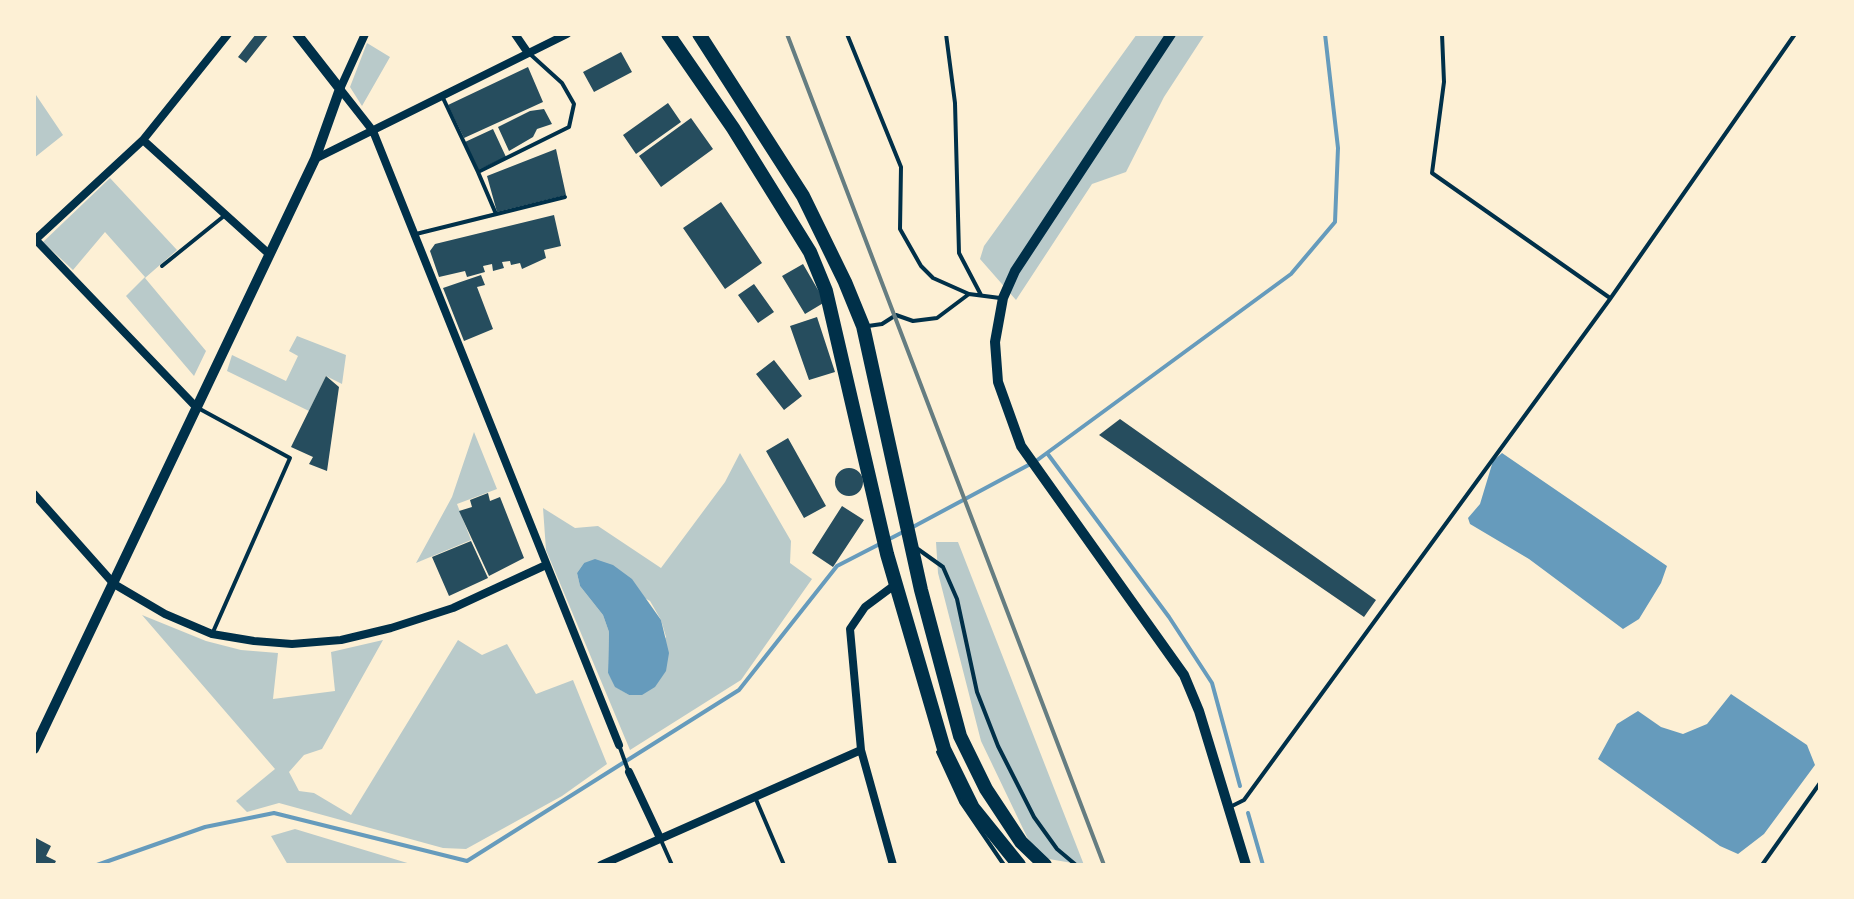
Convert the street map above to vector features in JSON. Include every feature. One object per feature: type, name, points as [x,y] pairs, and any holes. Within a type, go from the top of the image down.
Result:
[{"type":"main road","points":[[668,34],[733,128],[810,252],[826,291],[887,554],[944,749],[973,808],[1019,865]]},
{"type":"main road","points":[[699,34],[827,240],[863,326],[921,590],[960,736],[986,789],[1021,842],[1045,865]]},
{"type":"main road","points":[[733,128],[750,114]]},
{"type":"street","points":[[197,408],[35,238],[143,140],[228,34]]},
{"type":"street","points":[[297,34],[373,131],[619,745]]},
{"type":"street","points":[[34,749],[315,159],[340,89],[365,34]]},
{"type":"street","points":[[515,34],[528,53]]},
{"type":"street","points":[[315,159],[567,34]]},
{"type":"street","points":[[1171,34],[1042,226],[1003,298],[995,342],[998,382],[1021,446],[1184,675],[1246,865]]},
{"type":"street","points":[[143,140],[269,254]]},
{"type":"street","points":[[34,494],[114,584],[165,614],[212,634],[292,644],[341,640],[453,608],[546,565]]},
{"type":"street","points":[[893,865],[861,750],[850,629],[865,607],[898,590]]},
{"type":"street","points":[[601,865],[861,750]]},
{"type":"street","points":[[629,772],[660,838]]},
{"type":"lane","points":[[847,34],[901,167],[900,229],[921,266],[933,278],[969,294],[1003,298]]},
{"type":"lane","points":[[946,34],[955,103],[959,253],[981,295]]},
{"type":"lane","points":[[1442,34],[1444,82],[1432,173],[1610,299]]},
{"type":"lane","points":[[1228,808],[1244,800],[1610,299],[1795,34]]},
{"type":"lane","points":[[478,172],[569,127],[574,104],[562,83],[528,53]]},
{"type":"lane","points":[[442,96],[496,214]]},
{"type":"lane","points":[[414,235],[565,197]]},
{"type":"lane","points":[[162,266],[225,214]]},
{"type":"lane","points":[[863,326],[882,324],[896,315],[913,321],[937,318],[969,294]]},
{"type":"lane","points":[[197,408],[290,458],[212,634]]},
{"type":"lane","points":[[912,545],[943,567],[957,599],[977,692],[998,746],[1034,817],[1057,849],[1076,865]]},
{"type":"lane","points":[[898,590],[903,600],[909,646],[939,755],[961,802],[1004,865]]},
{"type":"lane","points":[[619,745],[629,772]]},
{"type":"lane","points":[[1762,865],[1820,783]]},
{"type":"lane","points":[[755,795],[784,865]]},
{"type":"lane","points":[[660,838],[672,865]]},
{"type":"shaded area","points":[[1137,34],[1205,34],[1164,97],[1126,172],[1092,184],[1016,300],[980,259],[984,246]]},
{"type":"shaded area","points":[[367,43],[390,57],[362,106],[350,87]]},
{"type":"shaded area","points":[[34,96],[63,135],[34,158]]},
{"type":"shaded area","points":[[110,178],[177,250],[145,278],[206,351],[194,376],[126,296],[145,277],[105,232],[73,270],[43,242]]},
{"type":"shaded area","points":[[297,336],[346,355],[342,384],[326,376],[309,411],[227,371],[232,355],[286,381],[298,356],[289,351]]},
{"type":"shaded area","points":[[474,432],[497,489],[457,504],[471,540],[416,563],[452,497]]},
{"type":"shaded area","points":[[740,453],[791,541],[790,563],[812,579],[741,680],[630,750],[546,550],[543,508],[575,528],[598,526],[661,568],[725,482]],"holes":[[[584,563],[650,601],[666,637],[629,695],[616,687],[608,673],[609,632],[603,615],[580,586],[577,573]]]},
{"type":"shaded area","points":[[936,542],[958,542],[1084,865],[1043,858],[1027,837],[981,741],[938,573]]},
{"type":"shaded area","points":[[142,615],[206,641],[241,650],[278,653],[273,699],[335,691],[331,652],[383,640],[322,749],[304,755],[289,772],[299,791],[314,793],[351,815],[458,640],[482,655],[507,644],[536,694],[573,680],[607,764],[562,796],[466,849],[443,848],[279,803],[247,812],[236,801],[275,769]]},
{"type":"shaded area","points":[[295,829],[414,865],[288,865],[271,836]]},
{"type":"water","points":[[1502,453],[1667,566],[1661,583],[1639,619],[1623,629],[1529,559],[1470,524],[1468,518],[1480,504],[1493,461]]},
{"type":"water","points":[[595,559],[613,565],[632,579],[661,620],[669,653],[666,671],[655,687],[642,695],[629,695],[615,687],[608,673],[609,632],[603,615],[580,586],[577,573],[584,563]]},
{"type":"water","points":[[1731,694],[1807,745],[1815,765],[1764,834],[1738,854],[1720,846],[1598,759],[1617,724],[1638,711],[1661,727],[1683,734],[1707,724]]},
{"type":"building","points":[[256,34],[269,34],[246,63],[238,57]]},
{"type":"building","points":[[621,52],[632,72],[594,92],[583,72]]},
{"type":"building","points":[[528,67],[543,102],[464,138],[448,105]]},
{"type":"building","points":[[668,103],[681,122],[636,154],[623,135]]},
{"type":"building","points":[[544,109],[552,124],[537,129],[533,137],[509,151],[498,127],[530,111]]},
{"type":"building","points":[[691,118],[713,149],[661,187],[639,156]]},
{"type":"building","points":[[493,129],[506,157],[478,170],[465,142]]},
{"type":"building","points":[[556,149],[566,195],[497,212],[487,176]]},
{"type":"building","points":[[721,202],[762,263],[725,289],[683,228]]},
{"type":"building","points":[[554,215],[561,246],[544,250],[546,258],[522,269],[520,263],[511,265],[510,261],[502,262],[504,268],[493,271],[492,264],[483,266],[485,272],[467,277],[465,271],[439,277],[430,251],[435,244]]},
{"type":"building","points":[[803,264],[825,302],[805,314],[782,276]]},
{"type":"building","points":[[481,275],[485,285],[477,287],[493,329],[464,341],[443,288]]},
{"type":"building","points":[[754,284],[774,312],[758,323],[738,295]]},
{"type":"building","points":[[817,317],[835,372],[809,380],[790,326]]},
{"type":"building","points":[[774,360],[802,396],[784,410],[756,374]]},
{"type":"building","points":[[326,376],[339,387],[327,471],[309,464],[313,457],[291,447]]},
{"type":"building","points":[[1120,419],[1376,600],[1364,617],[1099,435]]},
{"type":"building","points":[[788,438],[826,506],[804,518],[766,451]]},
{"type":"building","points":[[849,468],[859,472],[863,482],[859,492],[849,496],[839,492],[835,482],[839,472]]},
{"type":"building","points":[[488,493],[490,501],[500,497],[524,558],[489,576],[459,511],[472,507],[470,500]]},
{"type":"building","points":[[842,506],[864,520],[833,567],[812,553]]},
{"type":"building","points":[[471,541],[488,578],[449,596],[432,557]]},
{"type":"building","points":[[34,837],[51,846],[46,856],[56,861],[54,865],[34,865]]},
{"type":"waterway","points":[[911,528],[1036,461],[1291,274],[1335,222],[1338,148],[1325,34]]},
{"type":"waterway","points":[[1047,453],[1169,617],[1212,683],[1240,786]]},
{"type":"waterway","points":[[97,865],[205,827],[274,813],[467,861],[739,690],[837,566],[903,532]]},
{"type":"waterway","points":[[1248,813],[1263,865]]},
{"type":"railway","points":[[787,34],[1104,865]]}]
